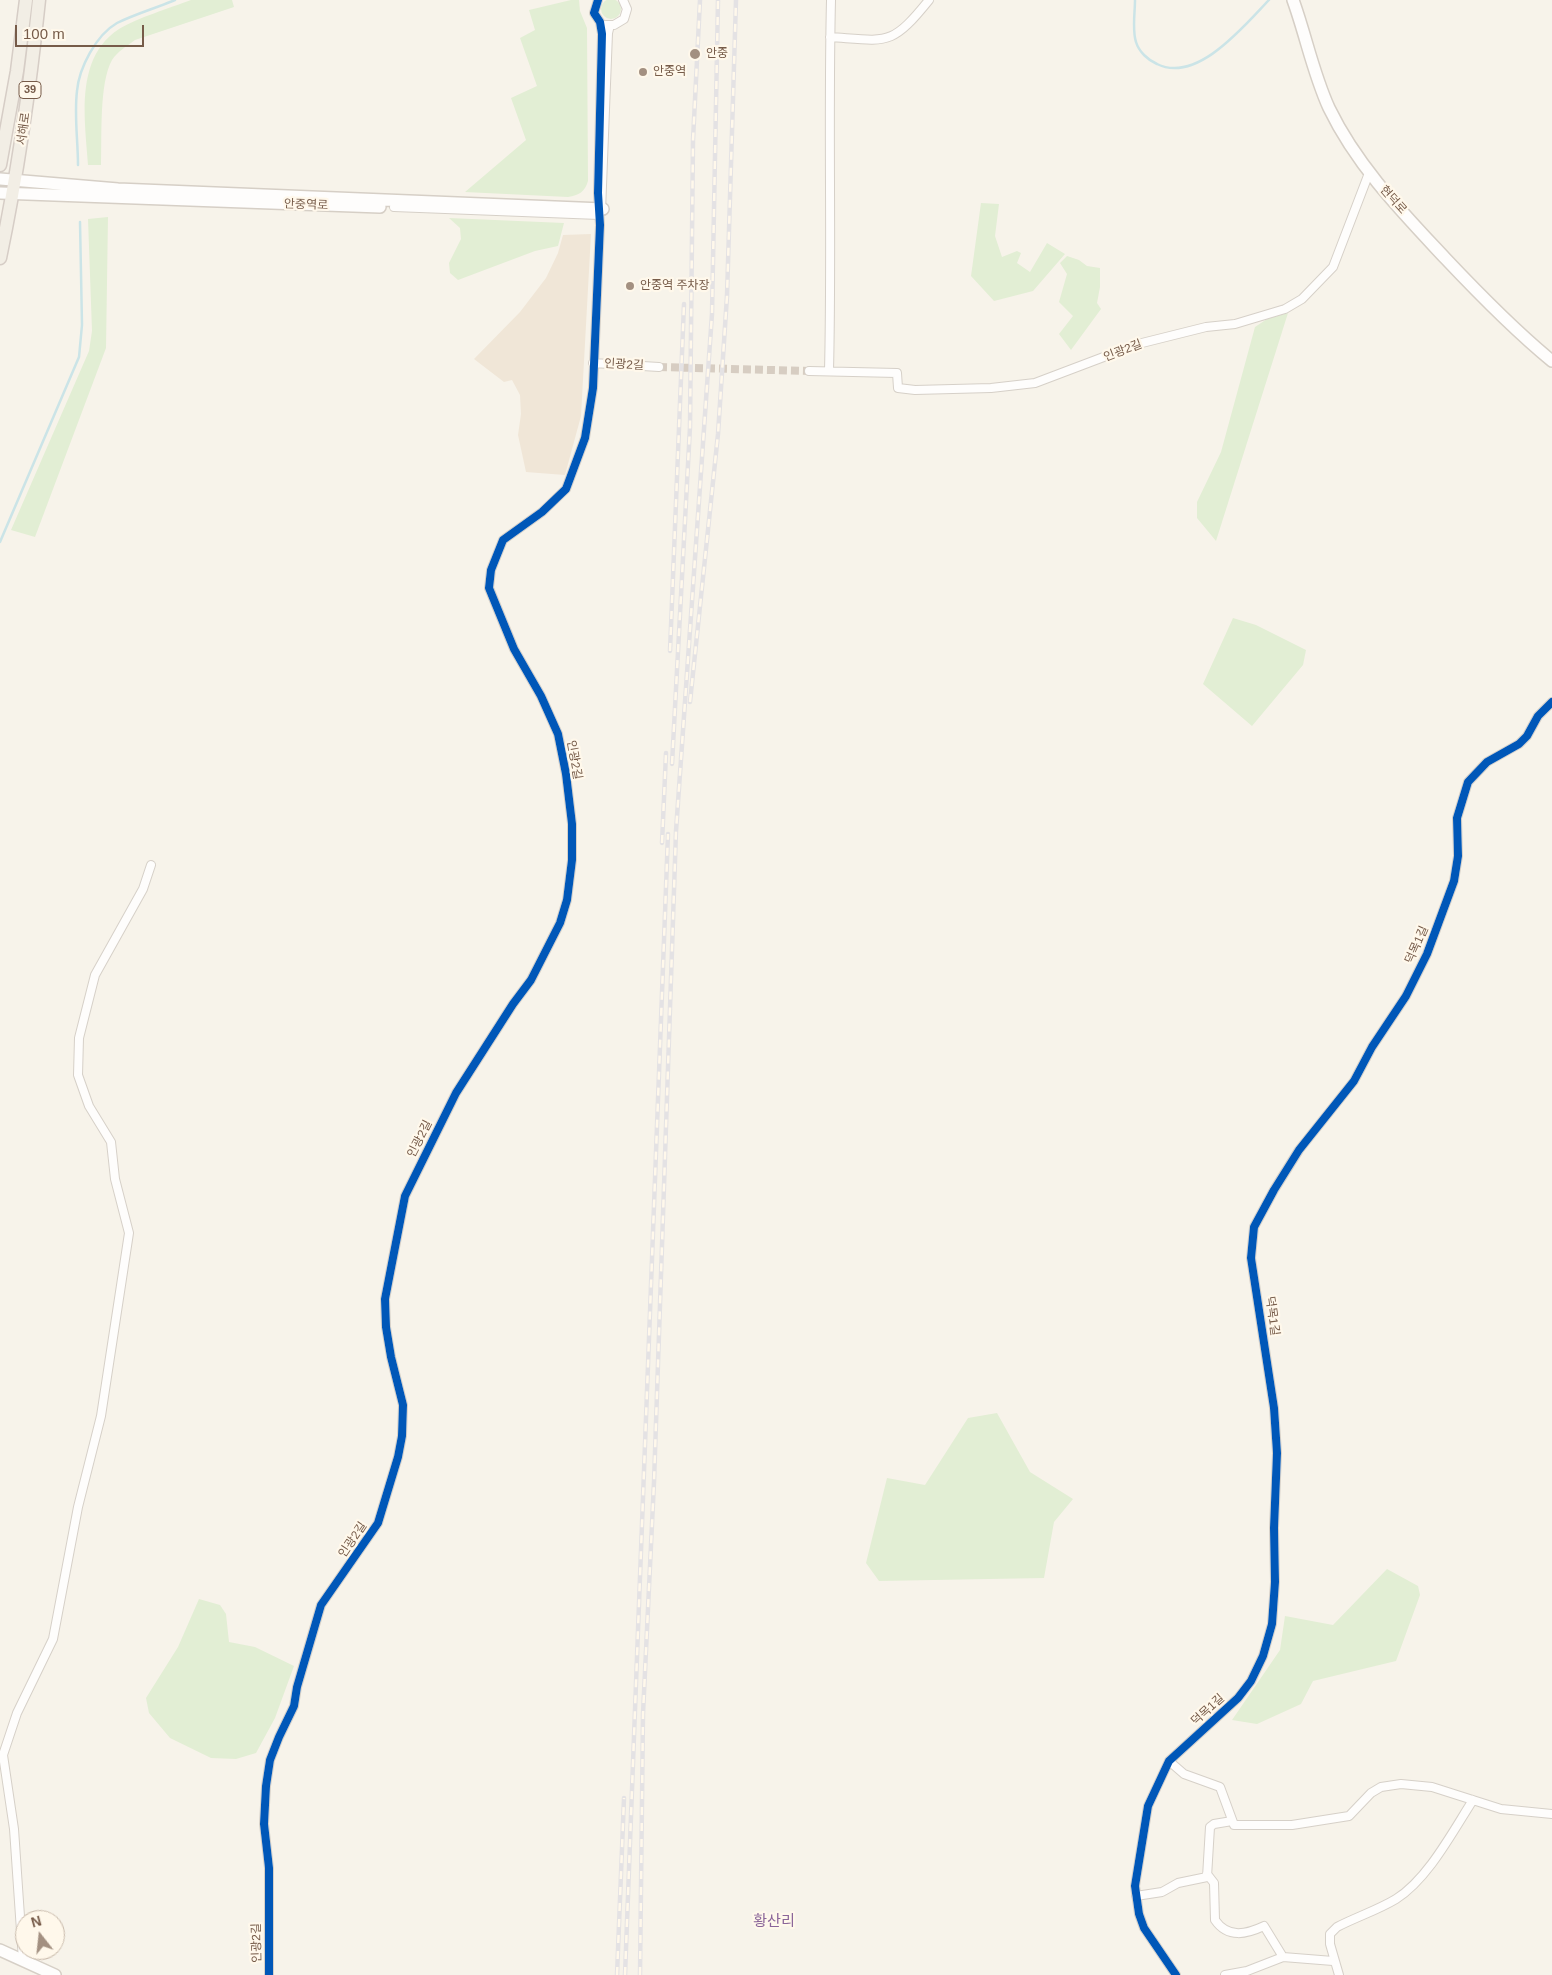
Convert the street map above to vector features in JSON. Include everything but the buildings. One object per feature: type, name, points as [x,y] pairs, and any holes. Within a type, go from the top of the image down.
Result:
[{"type":"main road","name":"서해로","points":[[0,165],[17,71],[26,0]]},
{"type":"main road","name":"서해로","points":[[0,258],[16,180],[32,73],[39,0]]},
{"type":"street","points":[[598,0],[594,13],[600,22],[602,34],[600,211]]},
{"type":"street","points":[[600,22],[610,25],[620,23],[624,19],[627,9],[623,0]]},
{"type":"street","points":[[829,371],[832,262],[828,133],[832,0]]},
{"type":"street","points":[[830,37],[871,40],[896,36],[906,28],[929,0]]},
{"type":"street","name":"현덕로","points":[[1293,0],[1314,71],[1329,108],[1346,141],[1368,173],[1480,294],[1552,361]]},
{"type":"street","points":[[593,363],[608,33],[610,25]]},
{"type":"street","name":"인광2길","points":[[810,371],[897,373],[898,388],[915,390],[1017,386],[1035,383],[1138,344],[1206,327],[1236,324],[1285,309],[1302,299],[1333,267],[1368,173]]},
{"type":"street","points":[[0,178],[226,194],[600,211]]},
{"type":"street","name":"안중역로","points":[[0,193],[394,207],[600,211]]},
{"type":"street","name":"인광2길","points":[[269,1975],[269,1868],[264,1824],[266,1786],[270,1760],[294,1706],[297,1687],[322,1605],[378,1524],[398,1457],[402,1436],[403,1405],[391,1357],[386,1327],[385,1299],[404,1196],[456,1094],[513,1004],[532,980],[560,924],[567,900],[572,860],[572,824],[566,774],[558,734],[542,696],[514,649],[489,588],[491,570],[503,540],[542,512],[566,489],[585,438],[592,388],[593,363],[658,367]]},
{"type":"street","name":"덕목1길","points":[[1176,1975],[1144,1928],[1136,1896],[1135,1886],[1148,1806],[1169,1761],[1242,1692],[1263,1656],[1272,1624],[1276,1582],[1274,1528],[1277,1454],[1274,1408],[1250,1258],[1254,1226],[1299,1150],[1354,1081],[1372,1047],[1406,996],[1427,954],[1454,881],[1458,856],[1457,818],[1468,782],[1474,773],[1486,762],[1519,744],[1527,736],[1538,716],[1552,702]]},
{"type":"street","points":[[20,1910],[14,1829],[3,1755],[17,1713],[53,1639],[78,1507],[101,1416],[129,1233],[115,1179],[110,1142],[89,1106],[78,1075],[79,1038],[96,975],[143,889],[151,865]]},
{"type":"street","points":[[1169,1761],[1184,1774],[1220,1787],[1234,1825],[1292,1825],[1344,1817],[1356,1810],[1371,1793],[1381,1787],[1401,1784],[1432,1786],[1502,1809],[1552,1814]]},
{"type":"street","points":[[1339,1975],[1333,1961],[1330,1934],[1337,1927],[1396,1899],[1411,1887],[1426,1869],[1473,1800]]},
{"type":"street","points":[[1136,1896],[1162,1892],[1178,1883],[1207,1877],[1210,1827],[1214,1824],[1232,1821]]},
{"type":"street","points":[[1207,1874],[1214,1884],[1215,1920],[1218,1925],[1241,1934],[1248,1934],[1264,1926],[1283,1957]]},
{"type":"street","points":[[0,1950],[15,1957]]},
{"type":"street","points":[[1225,1975],[1247,1971],[1283,1957],[1333,1961]]},
{"type":"street","points":[[23,1960],[55,1975]]},
{"type":"shaded area","points":[[591,234],[581,416],[565,475],[526,472],[518,435],[521,414],[520,395],[512,380],[504,382],[474,359],[520,312],[546,278],[558,253],[563,235]]},
{"type":"green space","points":[[607,-1],[615,-1],[621,5],[621,13],[615,19],[607,19],[601,13],[601,5]]},
{"type":"green space","points":[[191,0],[232,0],[234,7],[135,40],[117,54],[112,60],[105,82],[102,111],[101,165],[88,165],[85,129],[86,91],[89,73],[95,56],[105,41],[119,29],[144,17]]},
{"type":"green space","points":[[571,0],[579,0],[580,11],[587,28],[588,181],[585,188],[578,194],[568,197],[465,192],[526,140],[511,98],[537,86],[520,38],[535,30],[529,10]]},
{"type":"green space","points":[[981,203],[999,204],[995,236],[1002,257],[1017,251],[1021,253],[1017,263],[1030,272],[1047,243],[1065,254],[1033,291],[994,301],[971,276]]},
{"type":"green space","points":[[108,217],[106,348],[35,537],[11,530],[89,351],[92,331],[88,219]]},
{"type":"green space","points":[[449,218],[564,223],[558,246],[535,251],[458,280],[450,273],[449,263],[461,239],[460,228]]},
{"type":"green space","points":[[1067,256],[1079,260],[1087,266],[1100,268],[1100,287],[1097,303],[1101,309],[1071,350],[1059,334],[1073,316],[1059,302],[1067,274],[1060,263]]},
{"type":"green space","points":[[1288,313],[1216,541],[1197,518],[1197,502],[1221,452],[1255,327],[1267,319]]},
{"type":"green space","points":[[1233,618],[1256,625],[1306,650],[1303,665],[1252,726],[1203,684]]},
{"type":"green space","points":[[997,1413],[1030,1472],[1073,1499],[1054,1522],[1044,1578],[879,1581],[866,1563],[887,1478],[925,1485],[968,1418]]},
{"type":"green space","points":[[1387,1569],[1418,1586],[1420,1595],[1396,1661],[1313,1681],[1301,1704],[1257,1724],[1232,1720],[1280,1650],[1285,1616],[1333,1625]]},
{"type":"green space","points":[[199,1599],[220,1605],[226,1614],[229,1642],[255,1647],[294,1666],[275,1718],[256,1753],[236,1759],[211,1758],[170,1738],[149,1713],[146,1698],[178,1647]]},
{"type":"waterway","points":[[78,165],[76,100],[78,82],[90,53],[102,35],[117,23],[175,0]]},
{"type":"waterway","points":[[1135,0],[1134,32],[1137,46],[1150,60],[1172,68],[1188,66],[1219,49],[1247,24],[1269,0]]},
{"type":"waterway","points":[[0,542],[79,357],[82,325],[80,222]]},
{"type":"tunnel","points":[[659,367],[809,371]]},
{"type":"railway","points":[[672,764],[690,427],[693,140],[700,0]]},
{"type":"railway","points":[[640,1975],[643,1714],[654,1482],[676,831],[712,314],[718,0]]},
{"type":"railway","points":[[690,702],[718,434],[727,296],[736,0]]},
{"type":"railway","points":[[670,651],[684,304]]},
{"type":"railway","points":[[662,843],[666,753]]},
{"type":"railway","points":[[625,1975],[668,834]]},
{"type":"railway","points":[[617,1975],[624,1798]]},
{"type":"cycle path","points":[[269,1975],[269,1868],[264,1824],[266,1786],[270,1760],[294,1706],[297,1687],[321,1605],[378,1523],[398,1457],[402,1436],[403,1405],[391,1357],[386,1327],[385,1299],[405,1196],[456,1093],[513,1004],[531,980],[560,923],[567,900],[572,860],[572,824],[566,774],[558,734],[541,696],[514,649],[489,588],[491,570],[503,540],[542,512],[566,489],[585,438],[593,388],[600,225],[598,193],[602,34],[600,22],[594,13],[598,0]]},
{"type":"cycle path","points":[[1176,1975],[1144,1928],[1139,1914],[1135,1886],[1148,1806],[1169,1761],[1238,1698],[1251,1681],[1263,1656],[1272,1624],[1275,1582],[1274,1528],[1277,1453],[1274,1408],[1251,1258],[1254,1227],[1299,1150],[1354,1081],[1372,1047],[1406,996],[1427,954],[1454,881],[1458,856],[1457,818],[1468,782],[1487,762],[1519,744],[1527,736],[1538,716],[1552,702]]},
{"type":"place","name":"안중","points":[[695,54]]},
{"type":"place","name":"안중역","points":[[643,72]]},
{"type":"place","name":"안중역 주차장","points":[[630,286]]},
{"type":"district","name":"황산리","points":[[774,1922]]}]
